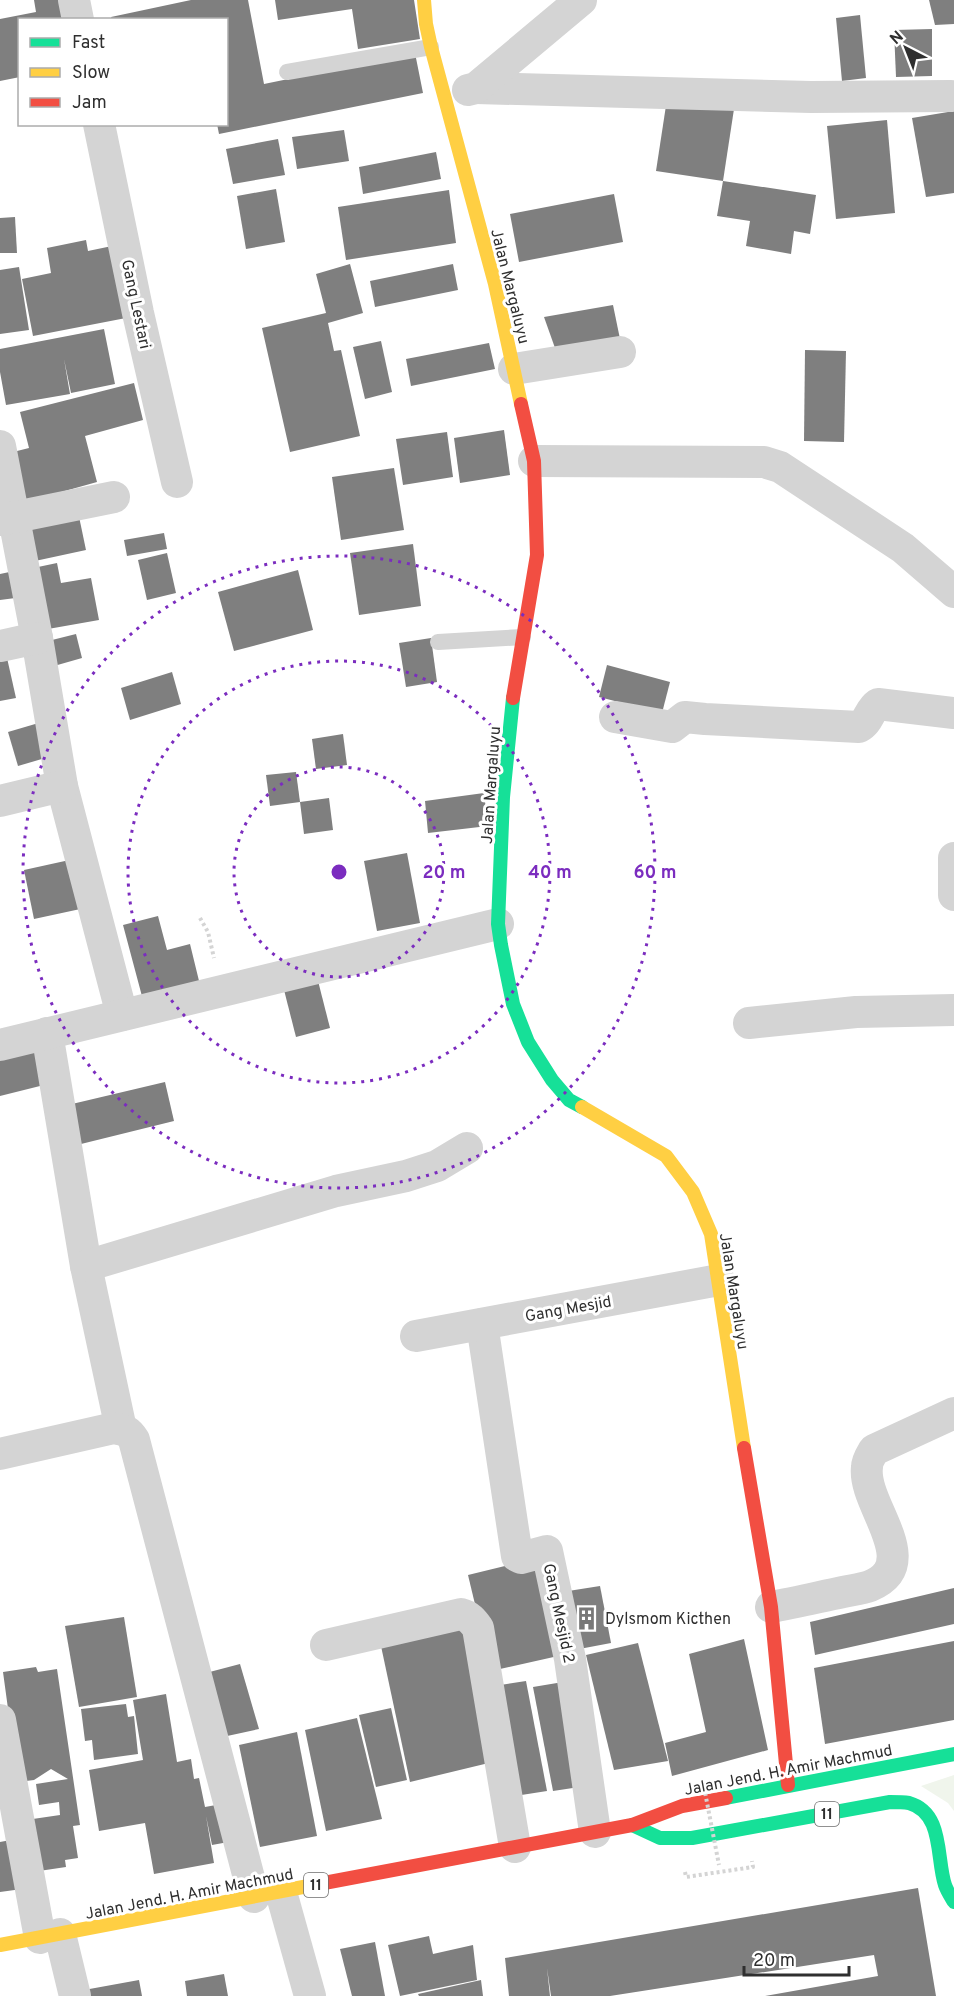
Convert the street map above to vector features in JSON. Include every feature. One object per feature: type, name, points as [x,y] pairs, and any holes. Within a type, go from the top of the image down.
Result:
[{"type":"main road","name":"Jalan Margaluyu","points":[[424,0],[431,46],[495,284],[534,461],[537,555],[515,677],[503,796],[498,924],[513,1004],[528,1042],[552,1080],[570,1100],[666,1156],[693,1192],[711,1234],[728,1352],[771,1607],[788,1785]]},
{"type":"main road","name":"Jalan Jend. H. Amir Machmud","points":[[0,1945],[632,1825],[682,1806],[954,1754]]},
{"type":"main road","name":"11","points":[[632,1825],[660,1838],[692,1838],[903,1801],[915,1804],[926,1811],[933,1820],[946,1888],[954,1902]]},
{"type":"street","points":[[74,0],[78,18]]},
{"type":"street","points":[[476,88],[581,0]]},
{"type":"street","points":[[444,97],[476,88],[811,97],[951,96]]},
{"type":"street","name":"Gang Lestari","points":[[99,126],[138,313],[177,482]]},
{"type":"street","points":[[514,369],[620,352]]},
{"type":"street","points":[[0,446],[7,518],[37,638],[62,786],[122,1015]]},
{"type":"street","points":[[534,461],[764,462],[780,466],[903,548],[954,592]]},
{"type":"street","points":[[7,518],[114,497]]},
{"type":"street","points":[[0,646],[37,638]]},
{"type":"street","points":[[615,717],[672,727],[685,717],[692,717],[859,727],[864,724],[873,708],[878,704],[954,712]]},
{"type":"street","points":[[0,801],[62,786]]},
{"type":"street","points":[[954,858],[954,895]]},
{"type":"street","points":[[0,1045],[498,924]]},
{"type":"street","points":[[749,1023],[856,1012],[954,1010]]},
{"type":"street","points":[[47,1033],[86,1266],[121,1429]]},
{"type":"street","points":[[86,1266],[336,1191],[406,1176],[437,1166],[467,1148]]},
{"type":"street","name":"Gang Mesjid","points":[[416,1336],[719,1280]]},
{"type":"street","name":"Gang Mesjid 2","points":[[482,1324],[517,1556],[521,1558],[547,1552],[570,1659],[595,1832]]},
{"type":"street","points":[[771,1607],[871,1586],[890,1571],[894,1558],[891,1542],[869,1488],[866,1468],[870,1457],[874,1450],[954,1413]]},
{"type":"street","points":[[0,1454],[114,1428],[126,1430],[134,1440],[267,1894],[310,1996]]},
{"type":"street","points":[[326,1645],[461,1614],[474,1622],[478,1628],[515,1847]]},
{"type":"street","points":[[0,1720],[50,1936],[75,1996]]},
{"type":"lane","points":[[287,72],[431,46]]},
{"type":"lane","points":[[438,642],[523,637]]},
{"type":"path","points":[[200,918],[208,932],[221,991]]},
{"type":"path","points":[[704,1787],[719,1865]]},
{"type":"shaded area","points":[[954,1775],[954,1811],[948,1803],[921,1786]]},
{"type":"building","points":[[34,0],[60,0],[64,18],[18,18],[18,77],[0,81],[0,19],[36,12]]},
{"type":"building","points":[[191,0],[248,0],[264,84],[415,53],[423,93],[219,134],[217,126],[228,126],[228,18],[111,17]]},
{"type":"building","points":[[275,0],[414,0],[420,39],[358,49],[352,9],[278,20]]},
{"type":"building","points":[[929,0],[954,0],[954,24],[935,25]]},
{"type":"building","points":[[860,15],[866,78],[842,81],[836,18]]},
{"type":"building","points":[[932,29],[932,76],[896,77],[894,30]]},
{"type":"building","points":[[667,99],[734,109],[723,181],[656,171]]},
{"type":"building","points":[[954,111],[954,193],[926,197],[912,118]]},
{"type":"building","points":[[887,120],[895,213],[836,219],[827,126]]},
{"type":"building","points":[[344,130],[349,161],[297,169],[292,137]]},
{"type":"building","points":[[278,139],[285,175],[233,184],[226,149]]},
{"type":"building","points":[[436,152],[441,179],[363,194],[359,167]]},
{"type":"building","points":[[723,181],[816,195],[810,234],[794,231],[791,254],[746,246],[750,221],[717,216]]},
{"type":"building","points":[[276,189],[285,242],[246,249],[237,196]]},
{"type":"building","points":[[449,190],[456,243],[346,260],[338,207]]},
{"type":"building","points":[[614,194],[623,242],[519,262],[510,214]]},
{"type":"building","points":[[15,217],[17,253],[0,253],[0,218]]},
{"type":"building","points":[[86,240],[88,251],[112,246],[126,318],[33,336],[22,279],[51,273],[47,248]]},
{"type":"building","points":[[350,264],[363,313],[328,323],[334,351],[341,350],[360,436],[290,452],[262,328],[326,313],[316,274]]},
{"type":"building","points":[[453,264],[458,290],[375,307],[370,281]]},
{"type":"building","points":[[19,267],[29,330],[0,334],[0,270]]},
{"type":"building","points":[[613,305],[620,339],[555,348],[544,317]]},
{"type":"building","points":[[104,329],[115,384],[71,393],[64,359],[70,394],[6,405],[0,372],[0,349]]},
{"type":"building","points":[[381,341],[392,392],[365,399],[353,347]]},
{"type":"building","points":[[489,343],[495,369],[411,386],[406,359]]},
{"type":"building","points":[[805,350],[846,351],[844,442],[804,441]]},
{"type":"building","points":[[134,383],[143,420],[85,436],[97,482],[22,503],[9,453],[29,448],[20,412]]},
{"type":"building","points":[[504,430],[510,475],[460,483],[454,438]]},
{"type":"building","points":[[447,432],[453,477],[403,485],[396,439]]},
{"type":"building","points":[[394,468],[404,530],[341,540],[332,477]]},
{"type":"building","points":[[77,507],[86,550],[35,561],[27,518]]},
{"type":"building","points":[[164,533],[167,549],[127,556],[124,540]]},
{"type":"building","points":[[413,544],[421,606],[359,615],[350,553]]},
{"type":"building","points":[[167,553],[176,593],[147,600],[138,560]]},
{"type":"building","points":[[57,563],[61,583],[91,578],[99,620],[48,629],[38,567]]},
{"type":"building","points":[[19,570],[23,597],[0,600],[0,574]]},
{"type":"building","points":[[298,570],[313,630],[234,651],[218,592]]},
{"type":"building","points":[[76,634],[82,658],[54,666],[48,641]]},
{"type":"building","points":[[431,638],[437,682],[406,687],[399,643]]},
{"type":"building","points":[[0,649],[5,649],[16,698],[0,701]]},
{"type":"building","points":[[607,665],[670,682],[662,713],[599,697]]},
{"type":"building","points":[[172,672],[181,704],[130,720],[121,688]]},
{"type":"building","points":[[42,722],[52,756],[18,766],[8,732]]},
{"type":"building","points":[[343,734],[347,765],[316,769],[312,739]]},
{"type":"building","points":[[296,772],[300,802],[270,806],[266,775]]},
{"type":"building","points":[[484,793],[488,826],[428,833],[425,801]]},
{"type":"building","points":[[329,798],[333,830],[304,834],[300,802]]},
{"type":"building","points":[[407,853],[420,923],[377,931],[364,861]]},
{"type":"building","points":[[74,859],[85,908],[34,919],[24,870]]},
{"type":"building","points":[[158,916],[167,950],[190,944],[200,985],[143,1000],[123,925]]},
{"type":"building","points":[[317,977],[330,1028],[296,1037],[283,986]]},
{"type":"building","points":[[40,1046],[48,1084],[0,1096],[0,1056]]},
{"type":"building","points":[[165,1082],[174,1121],[81,1144],[72,1104]]},
{"type":"building","points":[[542,1557],[567,1654],[491,1671],[468,1575]]},
{"type":"building","name":"Dylsmom Kicthen","points":[[600,1586],[611,1643],[574,1650],[562,1592]]},
{"type":"building","points":[[954,1588],[954,1624],[815,1655],[810,1622]]},
{"type":"building","points":[[124,1617],[137,1697],[79,1707],[65,1626]]},
{"type":"building","points":[[466,1627],[497,1761],[410,1782],[381,1646]]},
{"type":"building","points":[[744,1639],[768,1750],[672,1776],[665,1743],[706,1732],[689,1654]]},
{"type":"building","points":[[954,1641],[954,1720],[825,1744],[814,1668]]},
{"type":"building","points":[[638,1643],[668,1761],[614,1770],[586,1655]]},
{"type":"building","points":[[240,1664],[259,1729],[218,1738],[202,1674]]},
{"type":"building","points":[[36,1667],[38,1672],[57,1669],[80,1825],[73,1826],[78,1858],[65,1860],[66,1867],[39,1871],[26,1820],[60,1815],[59,1802],[39,1805],[36,1784],[68,1779],[51,1769],[34,1780],[18,1782],[3,1672]]},
{"type":"building","points":[[526,1681],[547,1791],[515,1796],[494,1686]]},
{"type":"building","points":[[563,1682],[586,1786],[553,1791],[533,1687]]},
{"type":"building","points":[[166,1694],[177,1762],[191,1759],[194,1779],[199,1778],[205,1807],[227,1803],[234,1841],[212,1845],[206,1816],[214,1863],[154,1874],[145,1823],[99,1831],[89,1770],[143,1760],[133,1700]]},
{"type":"building","points":[[126,1704],[128,1717],[134,1716],[138,1754],[94,1760],[92,1740],[85,1741],[81,1709]]},
{"type":"building","points":[[391,1708],[407,1780],[376,1787],[359,1715]]},
{"type":"building","points":[[357,1718],[382,1819],[326,1831],[305,1730]]},
{"type":"building","points":[[297,1732],[317,1836],[260,1847],[239,1745]]},
{"type":"building","points":[[16,1839],[22,1889],[0,1892],[0,1842]]},
{"type":"building","points":[[918,1888],[936,1996],[765,1996],[878,1976],[874,1955],[610,1996],[551,1996],[547,1968],[550,1996],[509,1996],[505,1958]]},
{"type":"building","points":[[429,1936],[433,1954],[473,1945],[477,1980],[400,1996],[388,1945]]},
{"type":"building","points":[[375,1942],[385,1996],[352,1996],[340,1949]]},
{"type":"building","points":[[224,1974],[228,1996],[187,1996],[185,1981]]},
{"type":"building","points":[[139,1980],[142,1996],[85,1996],[84,1990]]},
{"type":"building","points":[[481,1980],[483,1996],[419,1996],[418,1994]]},
{"type":"traffic: fast","points":[[513,698],[503,797],[498,924],[501,945],[513,1004],[528,1042],[552,1080],[569,1100],[582,1107]]},
{"type":"traffic: fast","points":[[726,1798],[954,1754]]},
{"type":"traffic: fast","points":[[632,1825],[660,1838],[692,1838],[890,1802],[909,1803],[920,1808],[928,1816],[933,1826],[945,1885],[954,1902]]},
{"type":"traffic: slow","points":[[424,0],[431,47],[495,284],[521,404]]},
{"type":"traffic: slow","points":[[582,1107],[666,1156],[693,1192],[711,1234],[744,1448]]},
{"type":"traffic: slow","points":[[0,1945],[324,1883]]},
{"type":"traffic: jam","points":[[513,698],[537,555],[534,461],[521,404]]},
{"type":"traffic: jam","points":[[744,1448],[771,1607],[788,1785]]},
{"type":"traffic: jam","points":[[324,1883],[632,1825],[682,1806],[726,1798]]},
{"type":"place","name":"Dylsmom Kicthen","points":[[587,1618]]}]
